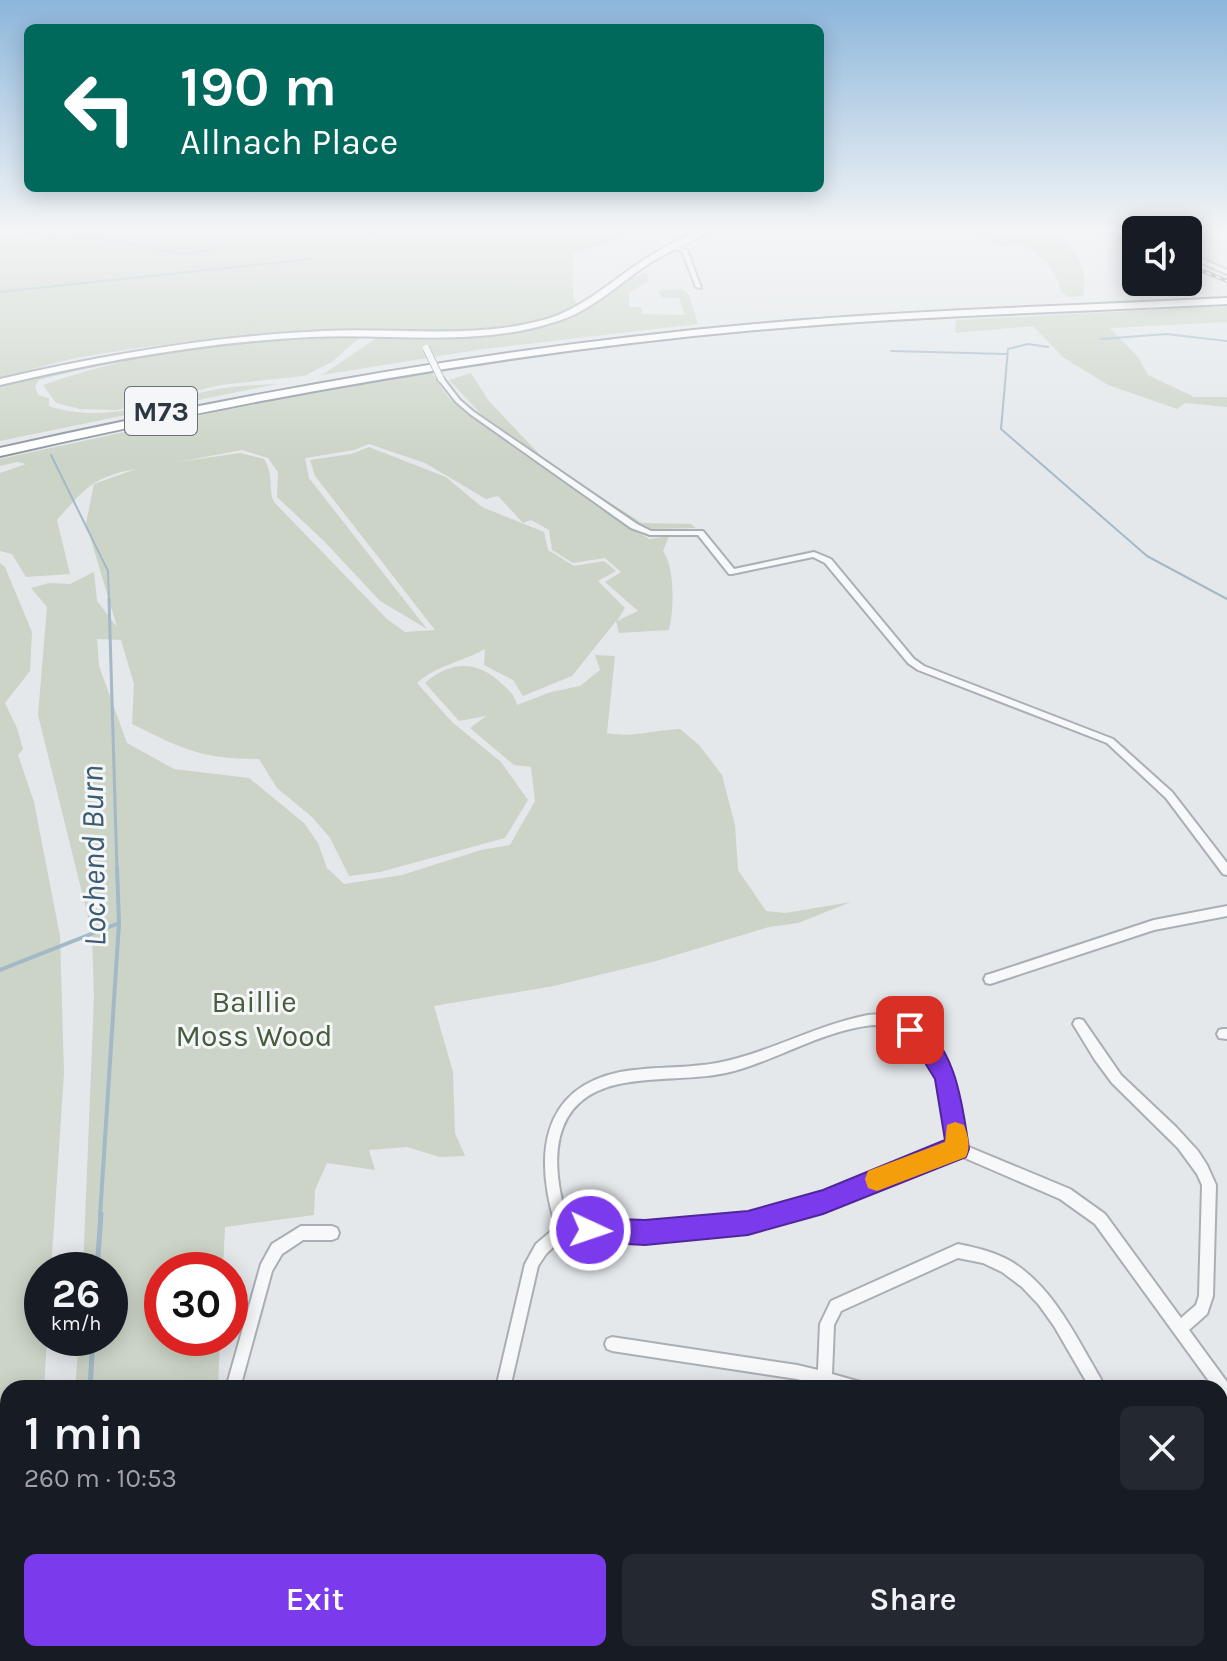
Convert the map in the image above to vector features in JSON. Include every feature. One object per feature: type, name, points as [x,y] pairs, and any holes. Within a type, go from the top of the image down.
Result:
[{"type":"highway","name":"M73","points":[[0,446],[323,379],[567,342],[862,314],[1056,306]]},
{"type":"highway","name":"M73","points":[[0,452],[323,385],[618,341],[835,321],[1099,306]]},
{"type":"main road","points":[[0,382],[94,359],[167,349],[337,333],[497,333],[558,318],[584,306]]},
{"type":"street","points":[[424,335],[426,348],[441,379],[458,401],[634,526],[650,533],[700,533],[732,572],[814,554],[828,561],[911,661],[921,668],[1110,741],[1169,795],[1227,871]]},
{"type":"street","points":[[990,979],[1154,925],[1227,911]]},
{"type":"street","points":[[563,1229],[552,1192],[550,1153],[560,1118],[583,1091],[600,1081],[618,1077],[679,1075],[719,1069],[864,1021],[897,1023],[927,1046],[949,1088],[958,1149]]},
{"type":"street","points":[[1079,1024],[1112,1074],[1187,1146],[1204,1171],[1209,1185],[1206,1296],[1202,1309],[1179,1329]]},
{"type":"street","points":[[505,1380],[526,1281],[541,1249],[563,1229],[645,1232],[748,1223],[823,1202],[943,1152],[958,1149],[1036,1180],[1085,1206],[1116,1236],[1217,1380]]},
{"type":"street","points":[[235,1380],[266,1269],[277,1249],[301,1233],[332,1233]]},
{"type":"street","points":[[825,1378],[827,1324],[836,1306],[958,1251],[977,1252],[996,1260],[1031,1284],[1048,1303],[1093,1380]]},
{"type":"street","points":[[612,1344],[832,1380]]},
{"type":"green space","points":[[0,306],[577,306],[548,318],[484,331],[320,333],[198,341],[77,358],[0,379]]},
{"type":"green space","points":[[629,306],[642,307],[642,314],[685,315],[682,306],[692,306],[698,324],[477,350],[322,375],[378,337],[461,338],[547,327],[585,308]]},
{"type":"green space","points":[[1227,306],[1227,322],[1110,328],[1138,357],[1148,375],[1194,397],[1227,397],[1227,407],[1185,403],[1177,409],[1108,385],[1064,358],[1033,326],[955,333],[956,320]]},
{"type":"green space","points":[[360,337],[332,362],[304,376],[220,385],[117,410],[80,409],[56,403],[43,385],[159,354],[280,339]]},
{"type":"green space","points":[[110,362],[39,380],[35,386],[38,395],[49,398],[49,406],[89,413],[129,410],[216,389],[277,384],[0,441],[0,386]]},
{"type":"green space","name":"Baillie Moss Wood","points":[[431,372],[448,397],[462,410],[599,508],[649,539],[669,536],[663,551],[670,567],[672,589],[669,630],[619,633],[616,621],[572,676],[523,696],[513,680],[484,665],[485,649],[433,672],[417,683],[452,722],[501,762],[528,800],[505,838],[380,872],[349,876],[330,838],[312,817],[277,788],[259,759],[206,755],[132,724],[134,684],[121,640],[97,639],[99,666],[127,743],[174,769],[249,778],[304,823],[318,843],[327,868],[344,884],[402,875],[481,850],[510,845],[535,801],[531,767],[514,765],[470,728],[486,716],[459,721],[425,683],[445,670],[475,667],[494,677],[512,694],[517,705],[551,692],[580,686],[600,670],[595,655],[615,656],[607,733],[634,734],[680,729],[699,745],[722,775],[735,825],[738,870],[766,911],[785,913],[851,902],[798,923],[769,927],[656,961],[554,986],[434,1006],[453,1072],[455,1133],[465,1156],[440,1157],[407,1147],[369,1150],[375,1170],[327,1163],[315,1190],[314,1215],[225,1227],[224,1252],[144,1252],[144,1356],[219,1356],[218,1380],[76,1380],[78,1356],[128,1356],[128,1252],[84,1252],[94,997],[92,933],[38,715],[47,607],[31,588],[49,583],[70,584],[94,572],[97,601],[117,627],[86,523],[94,484],[57,520],[70,574],[26,577],[12,554],[0,551],[0,473],[26,464],[17,462],[0,466],[0,459],[221,411]],"holes":[[[369,444],[425,463],[486,499],[498,496],[523,523],[531,520],[549,530],[552,550],[573,563],[605,558],[621,572],[605,582],[638,611],[617,621],[625,608],[598,581],[616,571],[604,561],[574,566],[548,550],[544,532],[482,507],[446,477],[369,447],[351,454],[310,460],[315,476],[435,630],[405,632],[387,619],[274,502],[264,459],[240,453],[178,462],[242,450],[268,458],[278,472],[277,497],[324,541],[380,601],[427,629],[309,478],[305,458],[354,450]],[[136,469],[94,484],[122,472]]]},
{"type":"green space","points":[[471,373],[488,400],[541,456],[557,468],[481,414],[449,380]]},
{"type":"green space","points":[[574,479],[642,523],[691,524],[696,528],[651,529],[637,524]]},
{"type":"green space","points":[[0,563],[5,567],[32,632],[30,671],[5,703],[23,749],[18,755],[34,802],[60,936],[64,1073],[52,1252],[24,1252],[24,1356],[46,1356],[44,1380],[0,1380]]},
{"type":"waterway","points":[[1101,339],[1166,334],[1227,341]]},
{"type":"waterway","points":[[1048,347],[1028,344],[1008,349],[1001,429],[1147,556],[1227,599]]},
{"type":"waterway","points":[[891,351],[1007,354]]},
{"type":"waterway","name":"Lochend Burn","points":[[51,455],[108,571],[109,601]]},
{"type":"waterway","name":"Lochend Burn","points":[[109,599],[117,870]]},
{"type":"waterway","name":"Lochend Burn","points":[[117,868],[119,923]]},
{"type":"waterway","points":[[0,970],[119,923]]},
{"type":"waterway","name":"Lochend Burn","points":[[100,1216],[119,923]]},
{"type":"waterway","name":"Lochend Burn","points":[[98,1252],[101,1214]]},
{"type":"waterway","name":"Lochend Burn","points":[[90,1380],[92,1356]]},
{"type":"slow traffic","points":[[877,1179],[950,1149],[958,1149],[955,1133]]},
{"type":"route","points":[[590,1230],[645,1232],[748,1223],[823,1202],[950,1149],[958,1149],[944,1074],[927,1046],[910,1030]]}]
